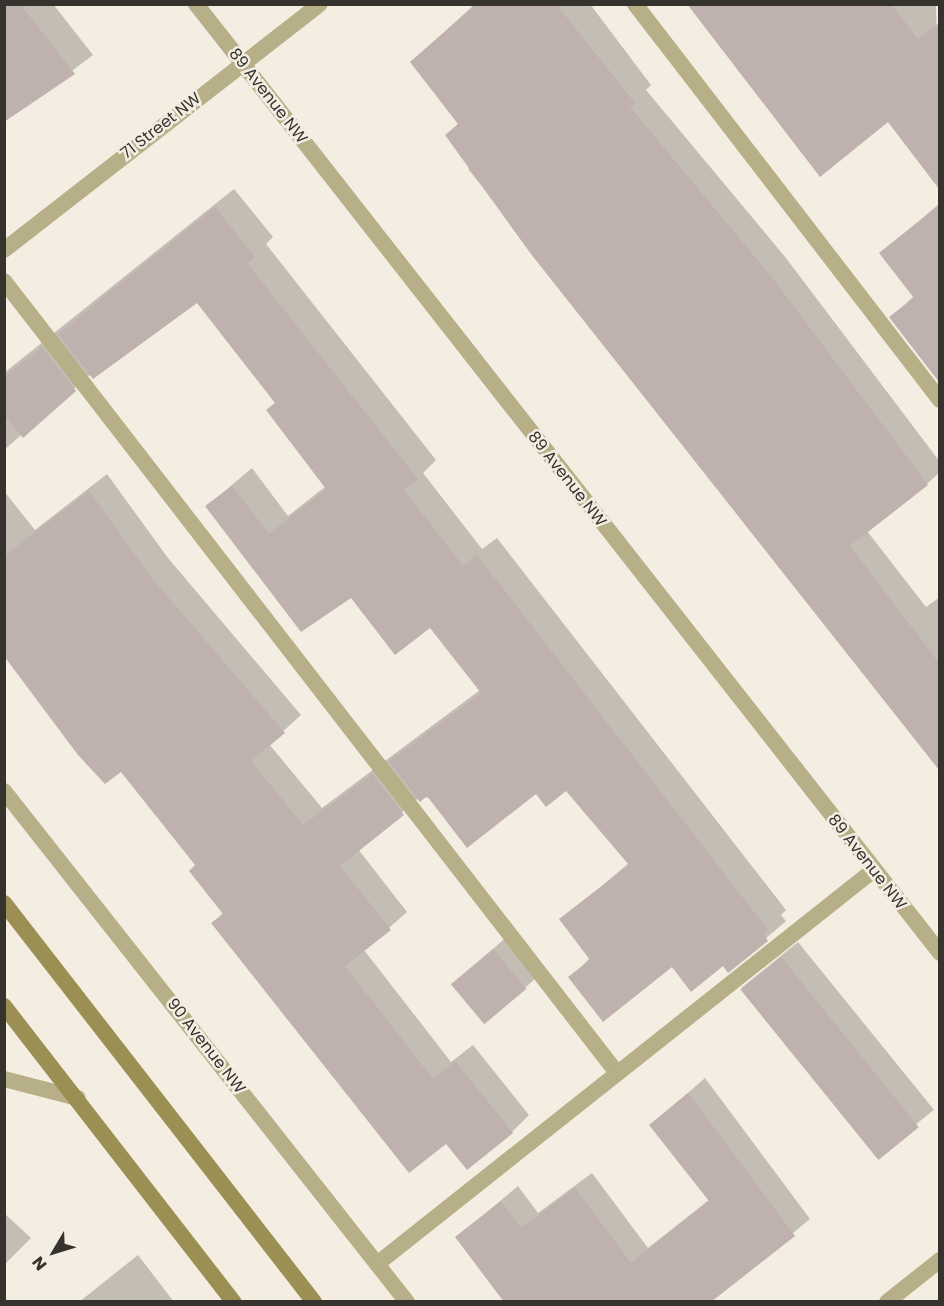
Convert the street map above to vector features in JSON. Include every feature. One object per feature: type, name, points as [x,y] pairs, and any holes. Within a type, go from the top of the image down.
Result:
[{"type":"main road","points":[[4,903],[314,1302]]},
{"type":"main road","points":[[4,1006],[78,1098],[234,1302]]},
{"type":"street","name":"89 Avenue NW","points":[[196,4],[939,953]]},
{"type":"street","name":"71 Street NW","points":[[4,250],[320,4]]},
{"type":"street","points":[[635,4],[939,400]]},
{"type":"street","points":[[4,281],[617,1073]]},
{"type":"street","name":"90 Avenue NW","points":[[4,791],[407,1302]]},
{"type":"street","points":[[377,1264],[874,870]]},
{"type":"street","points":[[4,1079],[78,1098]]},
{"type":"street","points":[[887,1302],[939,1260]]},
{"type":"building","points":[[4,4],[20,4],[75,74],[4,122]]},
{"type":"building","points":[[476,4],[556,4],[635,103],[630,107],[770,275],[928,485],[850,546],[939,663],[939,770],[531,254],[445,135],[458,124],[410,62]]},
{"type":"building","points":[[687,4],[891,4],[918,39],[939,23],[939,189],[888,122],[820,177]]},
{"type":"building","points":[[939,205],[939,382],[889,317],[914,298],[879,253]]},
{"type":"building","points":[[215,207],[255,257],[247,263],[418,479],[404,490],[463,566],[477,555],[768,930],[763,934],[768,941],[728,973],[723,966],[691,992],[672,967],[603,1022],[568,977],[590,960],[559,919],[629,865],[566,791],[546,807],[536,794],[467,848],[427,796],[420,802],[389,761],[481,693],[430,628],[395,655],[351,598],[301,632],[205,506],[232,486],[269,534],[326,489],[266,410],[275,403],[197,303],[93,379],[58,334]]},
{"type":"building","points":[[42,347],[76,391],[23,438],[4,415],[4,377]]},
{"type":"building","points":[[89,491],[150,576],[285,733],[251,761],[303,825],[372,774],[404,815],[340,866],[391,930],[345,966],[433,1079],[455,1061],[513,1133],[467,1170],[446,1144],[409,1173],[211,923],[223,914],[189,871],[195,865],[121,772],[105,784],[78,755],[4,656],[4,556]]},
{"type":"building","points":[[493,949],[526,989],[484,1024],[451,984]]},
{"type":"building","points":[[781,957],[919,1127],[878,1160],[741,990]]},
{"type":"building","points":[[688,1093],[795,1236],[711,1302],[504,1302],[455,1237],[501,1201],[521,1228],[575,1188],[631,1263],[709,1201],[649,1125]]}]
